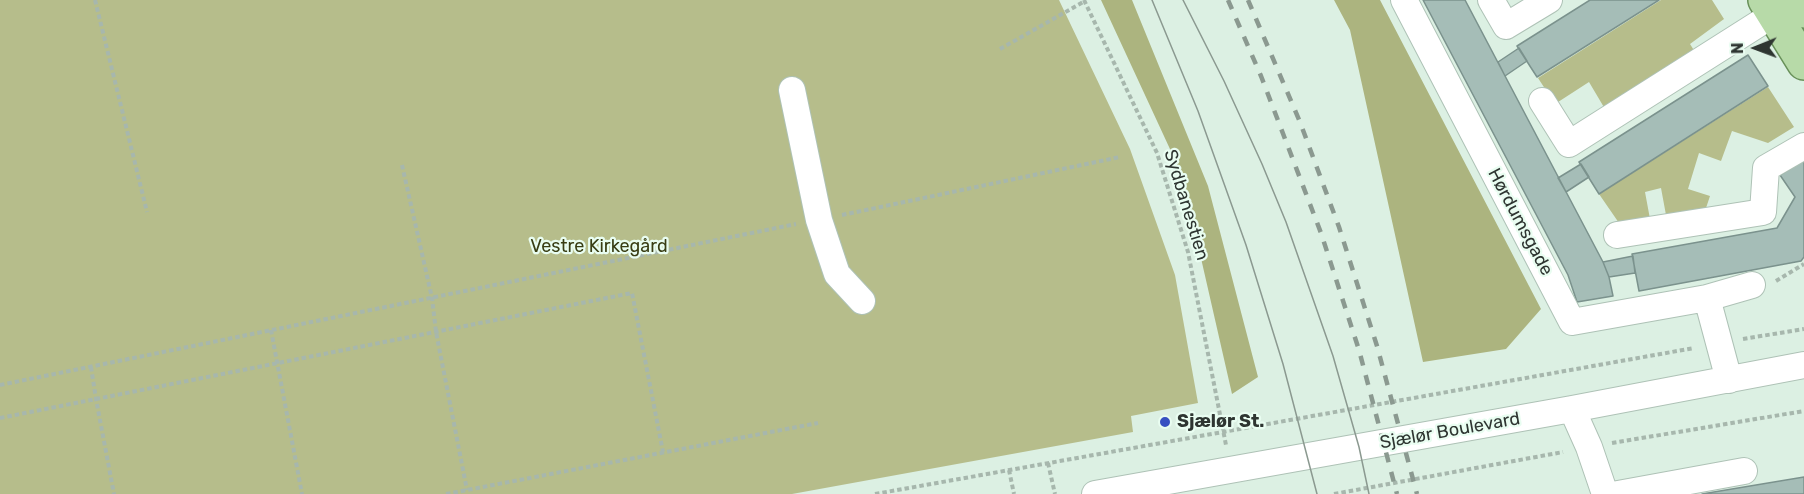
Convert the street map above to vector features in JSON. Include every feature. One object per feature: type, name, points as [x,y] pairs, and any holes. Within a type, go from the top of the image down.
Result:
[{"type":"main road","points":[[1785,6],[1804,63]]},
{"type":"street","name":"Hørdumsgade","points":[[1404,0],[1572,322],[1707,298],[1752,285]]},
{"type":"street","points":[[1491,0],[1506,26],[1549,0]]},
{"type":"street","points":[[1542,101],[1569,144],[1785,6]]},
{"type":"street","points":[[792,90],[819,220],[837,274],[862,301]]},
{"type":"street","points":[[1617,235],[1763,212],[1767,168],[1804,146]]},
{"type":"street","points":[[1707,298],[1729,380]]},
{"type":"street","name":"Sjælør Boulevard","points":[[1095,494],[1804,365]]},
{"type":"street","points":[[1572,409],[1589,447],[1605,494]]},
{"type":"street","points":[[1618,494],[1744,471]]},
{"type":"path","points":[[95,0],[147,212]]},
{"type":"path","points":[[1000,49],[1085,0]]},
{"type":"path","name":"Sydbanestien","points":[[1085,0],[1157,153],[1188,252],[1224,431]]},
{"type":"path","points":[[0,385],[1120,158]]},
{"type":"path","points":[[402,165],[432,298],[436,332],[467,490]]},
{"type":"path","points":[[0,418],[632,293],[663,452]]},
{"type":"path","points":[[875,494],[1804,329]]},
{"type":"path","points":[[272,330],[302,494]]},
{"type":"path","points":[[91,367],[114,494]]},
{"type":"path","points":[[446,494],[818,423]]},
{"type":"path","points":[[1048,463],[1055,494]]},
{"type":"path","points":[[1009,470],[1014,494]]},
{"type":"green space","name":"Vestre Kirkegård","points":[[0,0],[1059,0],[1130,149],[1175,275],[1198,403],[1131,416],[1133,432],[792,494],[0,494]]},
{"type":"green space","points":[[1101,0],[1132,0],[1208,186],[1258,377],[1232,394],[1182,175]]},
{"type":"green space","points":[[1334,0],[1380,0],[1541,309],[1506,349],[1423,362],[1350,30]]},
{"type":"green space","points":[[1661,0],[1712,0],[1724,19],[1690,44],[1695,52],[1605,109],[1589,82],[1555,104],[1538,78]]},
{"type":"green space","points":[[1768,87],[1794,127],[1768,143],[1732,131],[1721,161],[1699,153],[1688,189],[1710,196],[1706,208],[1666,215],[1661,188],[1645,192],[1650,219],[1619,223],[1599,194]]},
{"type":"building","points":[[1423,0],[1465,0],[1603,262],[1613,296],[1577,302],[1568,275]]},
{"type":"building","points":[[1590,0],[1659,0],[1537,77],[1517,46]]},
{"type":"building","points":[[1519,48],[1527,61],[1505,76],[1498,62]]},
{"type":"building","points":[[1748,55],[1768,86],[1599,194],[1579,162]]},
{"type":"building","points":[[1804,160],[1804,257],[1801,261],[1639,291],[1632,254],[1777,228],[1795,197],[1780,175]]},
{"type":"building","points":[[1581,164],[1589,177],[1566,192],[1558,178]]},
{"type":"building","points":[[1633,256],[1635,273],[1609,277],[1603,262]]},
{"type":"building","points":[[1804,477],[1804,494],[1702,494]]},
{"type":"tram line","points":[[1152,0],[1198,111],[1246,245],[1283,364],[1317,494]]},
{"type":"tram line","points":[[1183,0],[1224,81],[1286,222],[1333,356],[1359,447],[1369,494]]},
{"type":"railway","points":[[1228,0],[1261,76],[1321,233],[1359,350],[1397,494]]},
{"type":"railway","points":[[1248,0],[1300,122],[1339,227],[1377,346],[1417,494]]},
{"type":"place","name":"Sjælør St.","points":[[1165,422]]}]
